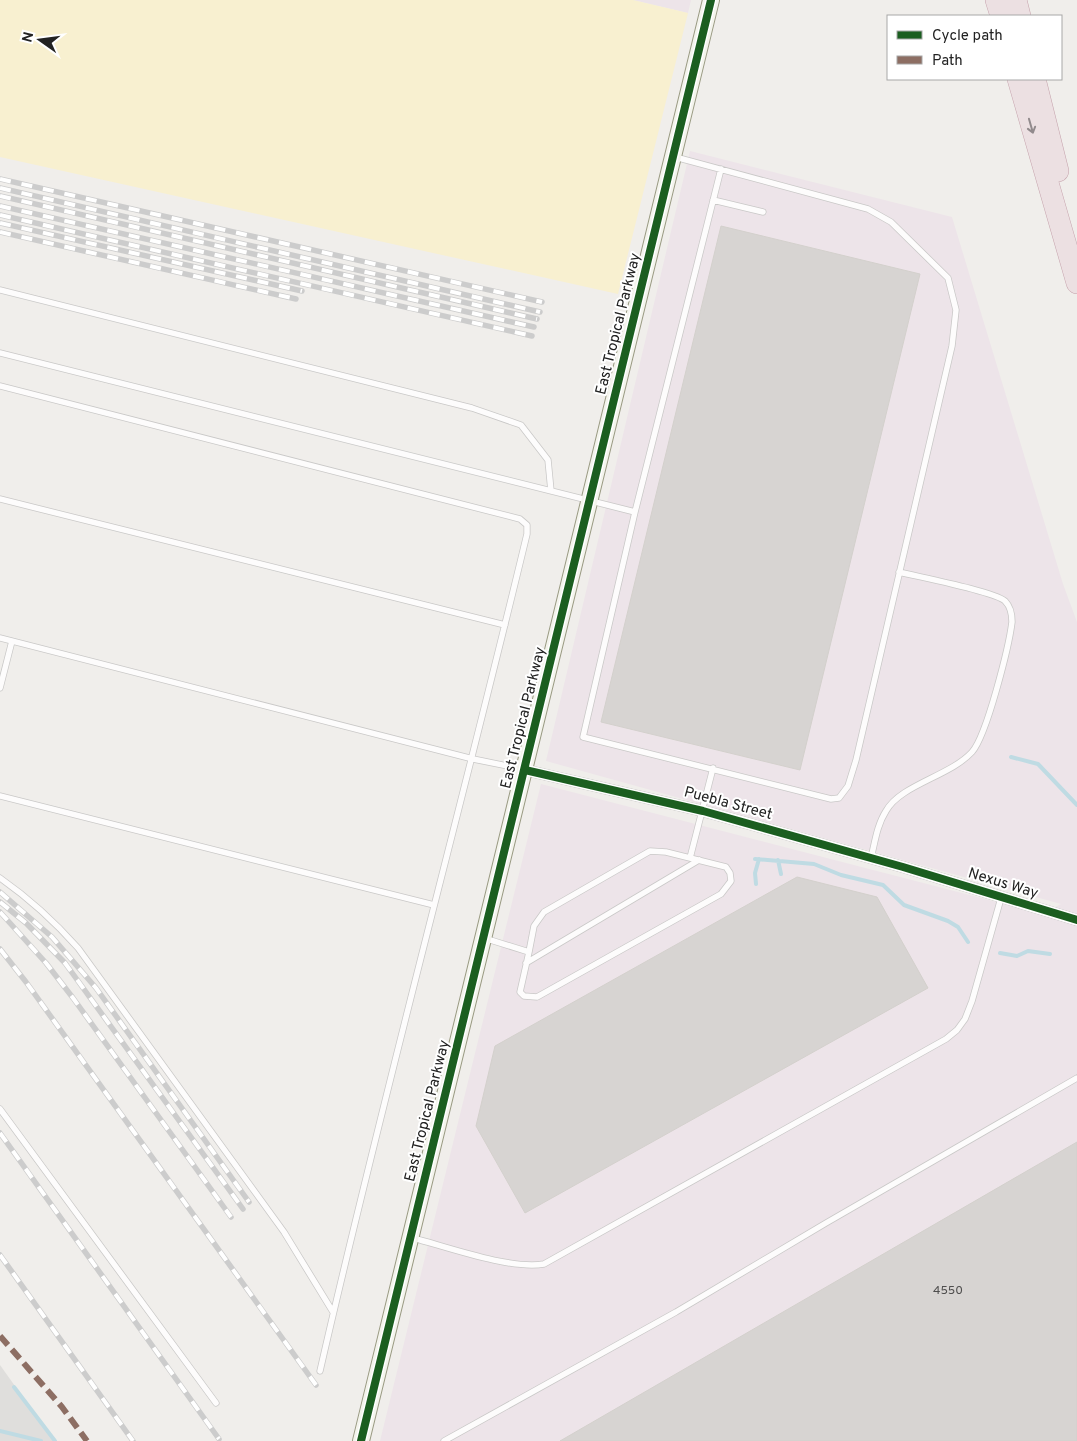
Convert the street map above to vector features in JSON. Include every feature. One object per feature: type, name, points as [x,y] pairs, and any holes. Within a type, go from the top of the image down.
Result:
[{"type":"highway","points":[[996,0],[1001,15]]},
{"type":"highway","points":[[1016,0],[1020,15]]},
{"type":"highway","points":[[1018,80],[1077,283]]},
{"type":"highway","points":[[1035,80],[1077,240]]},
{"type":"street","name":"East Tropical Parkway","points":[[361,1441],[711,0]]},
{"type":"street","name":"Puebla Street","points":[[525,770],[703,811],[922,873]]},
{"type":"street","name":"Nexus Way","points":[[922,873],[1077,920]]},
{"type":"lane","points":[[673,157],[721,169],[868,209],[891,222],[948,278],[956,310],[952,346],[856,760],[848,786],[839,798],[832,798],[583,737],[635,512],[721,169]]},
{"type":"lane","points":[[713,200],[763,212]]},
{"type":"lane","points":[[0,290],[48,304],[472,408],[521,425],[548,460],[551,492]]},
{"type":"lane","points":[[0,353],[635,512]]},
{"type":"lane","points":[[0,386],[520,519],[526,525],[527,534],[473,759],[434,905],[320,1371]]},
{"type":"lane","points":[[0,499],[505,625]]},
{"type":"lane","points":[[871,858],[878,827],[886,810],[898,797],[958,765],[973,750],[984,730],[994,698],[1012,622],[1011,608],[1004,600],[984,593],[900,572]]},
{"type":"lane","points":[[0,638],[473,759],[525,770]]},
{"type":"lane","points":[[0,688],[12,641]]},
{"type":"lane","points":[[690,858],[713,768]]},
{"type":"lane","points":[[0,796],[434,905]]},
{"type":"lane","points":[[650,851],[699,860],[726,867],[730,873],[731,881],[721,894],[536,997],[524,996],[520,992],[534,926],[538,918],[552,907],[650,851]]},
{"type":"lane","points":[[526,963],[699,860]]},
{"type":"lane","points":[[0,878],[32,900],[56,922],[78,948],[284,1232],[333,1312]]},
{"type":"lane","points":[[411,1238],[511,1263],[533,1266],[544,1264],[946,1039],[958,1030],[972,1001],[1001,898]]},
{"type":"lane","points":[[484,938],[529,952]]},
{"type":"lane","points":[[444,1441],[676,1312],[1077,1078]]},
{"type":"lane","points":[[0,1110],[216,1403]]},
{"type":"shaded area","points":[[633,0],[691,0],[688,13]]},
{"type":"shaded area","points":[[690,151],[952,217],[1063,584],[1077,622],[1077,1441],[380,1441],[541,784],[1043,914],[1061,904],[546,761]]},
{"type":"shaded area","points":[[0,1365],[54,1441],[0,1441]]},
{"type":"sand","points":[[0,0],[633,0],[688,13],[618,294],[0,157]]},
{"type":"building","points":[[721,226],[920,274],[800,770],[601,722]]},
{"type":"building","points":[[797,877],[877,897],[928,988],[525,1213],[476,1126],[495,1046]]},
{"type":"building","points":[[1077,1142],[1077,1441],[560,1441]]},
{"type":"waterway","points":[[1011,757],[1038,764],[1077,805]]},
{"type":"waterway","points":[[755,859],[814,864],[841,875],[883,885],[904,905],[948,921],[958,927],[968,942]]},
{"type":"waterway","points":[[756,884],[755,873],[759,859]]},
{"type":"waterway","points":[[778,860],[781,874]]},
{"type":"waterway","points":[[1000,953],[1017,956],[1028,951],[1050,954]]},
{"type":"waterway","points":[[14,1387],[55,1441]]},
{"type":"waterway","points":[[0,1431],[41,1441]]},
{"type":"railway","points":[[0,179],[542,302]]},
{"type":"railway","points":[[0,188],[540,312]]},
{"type":"railway","points":[[0,196],[537,319]]},
{"type":"railway","points":[[0,206],[534,327]]},
{"type":"railway","points":[[0,215],[532,336]]},
{"type":"railway","points":[[0,223],[302,291]]},
{"type":"railway","points":[[0,232],[296,299]]},
{"type":"railway","points":[[0,892],[52,937],[96,988],[249,1202]]},
{"type":"railway","points":[[0,902],[26,923],[65,963],[243,1209]]},
{"type":"railway","points":[[0,912],[46,963],[73,998],[231,1217]]},
{"type":"railway","points":[[0,949],[26,982],[316,1385]]},
{"type":"railway","points":[[0,1133],[219,1439]]},
{"type":"railway","points":[[0,1255],[133,1441]]},
{"type":"marked path","points":[[0,1336],[62,1407],[87,1441]]},
{"type":"cycle path","points":[[361,1441],[711,0]]},
{"type":"cycle path","points":[[525,770],[703,811],[903,867],[1077,920]]}]
